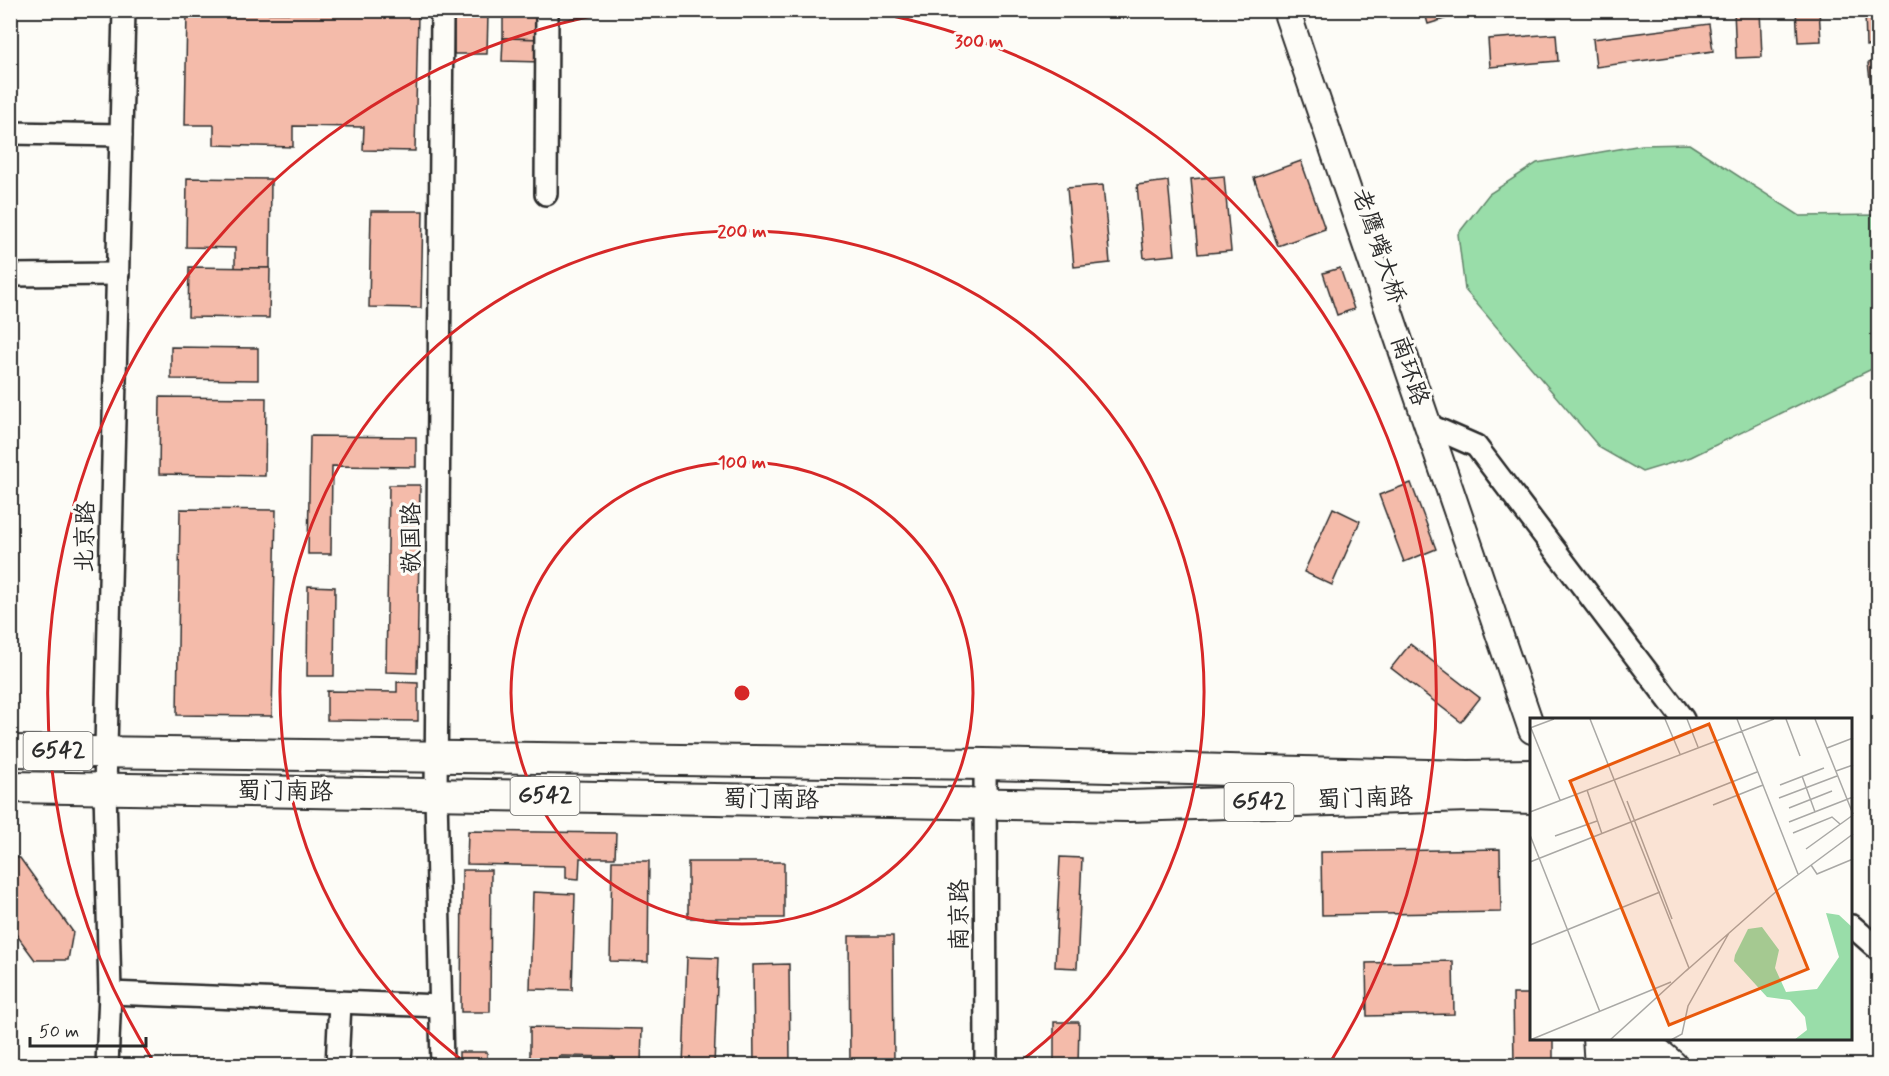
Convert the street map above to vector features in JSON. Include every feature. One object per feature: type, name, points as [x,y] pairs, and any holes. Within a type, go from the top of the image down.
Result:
[{"type":"highway","name":"蜀门南路","points":[[10,751],[985,764],[1467,776],[1530,775]]},
{"type":"highway","name":"蜀门南路","points":[[10,787],[1129,806],[1470,796],[1530,798]]},
{"type":"highway","points":[[1675,1040],[1683,1065]]},
{"type":"highway","points":[[1612,1045],[1658,1054],[1672,1065]]},
{"type":"main road","name":"南环路","points":[[1286,10],[1435,428],[1530,724]]},
{"type":"main road","name":"老鹰嘴大桥","points":[[1296,10],[1435,428],[1543,718]]},
{"type":"main road","points":[[1598,1065],[1612,1045]]},
{"type":"street","name":"北京路","points":[[107,1065],[110,993],[105,789],[124,10]]},
{"type":"street","name":"敬国路","points":[[442,10],[436,756],[442,1065]]},
{"type":"street","points":[[546,194],[548,10]]},
{"type":"street","points":[[10,133],[121,135]]},
{"type":"street","points":[[10,275],[118,274]]},
{"type":"street","points":[[1435,428],[1476,446],[1682,718]]},
{"type":"street","name":"南京路","points":[[985,764],[986,1065]]},
{"type":"street","points":[[1853,928],[1878,950]]},
{"type":"street","points":[[110,993],[340,1004],[440,1006]]},
{"type":"street","points":[[337,1065],[340,1004]]},
{"type":"green space","points":[[1689,144],[1800,216],[1878,215],[1878,366],[1691,457],[1642,472],[1600,448],[1465,290],[1458,234],[1489,194],[1537,163],[1642,145]]},
{"type":"building","points":[[462,10],[488,10],[488,14],[462,14]]},
{"type":"building","points":[[503,10],[539,10],[539,17],[503,16]]},
{"type":"building","points":[[1424,10],[1449,10],[1451,17],[1428,24]]},
{"type":"building","points":[[1734,10],[1760,10],[1762,57],[1736,58]]},
{"type":"building","points":[[1796,10],[1819,10],[1821,41],[1798,42]]},
{"type":"building","points":[[1865,10],[1878,10],[1878,45],[1866,46]]},
{"type":"building","points":[[187,12],[418,15],[415,151],[363,150],[364,127],[293,126],[293,147],[214,145],[214,125],[185,125]]},
{"type":"building","points":[[454,14],[488,14],[487,54],[454,54]]},
{"type":"building","points":[[503,16],[542,17],[542,39],[503,38]]},
{"type":"building","points":[[1709,24],[1713,51],[1596,67],[1593,39]]},
{"type":"building","points":[[1556,34],[1558,61],[1490,67],[1488,39]]},
{"type":"building","points":[[503,38],[542,39],[542,62],[502,61]]},
{"type":"building","points":[[1878,61],[1878,136],[1877,136],[1868,63]]},
{"type":"building","points":[[1301,161],[1325,229],[1278,246],[1254,178]]},
{"type":"building","points":[[1224,176],[1231,251],[1198,254],[1191,179]]},
{"type":"building","points":[[187,178],[271,179],[270,268],[235,268],[235,248],[186,247]]},
{"type":"building","points":[[1168,181],[1175,255],[1144,258],[1137,185]]},
{"type":"building","points":[[1103,185],[1110,263],[1074,267],[1067,188]]},
{"type":"building","points":[[371,211],[423,211],[421,308],[369,307]]},
{"type":"building","points":[[189,267],[270,268],[269,318],[188,317]]},
{"type":"building","points":[[1340,268],[1354,309],[1337,315],[1323,273]]},
{"type":"building","points":[[171,347],[258,348],[258,380],[171,379]]},
{"type":"building","points":[[160,397],[266,398],[265,476],[159,474]]},
{"type":"building","points":[[310,436],[416,437],[416,467],[332,466],[331,554],[308,554]]},
{"type":"building","points":[[1411,483],[1436,549],[1404,562],[1379,495]]},
{"type":"building","points":[[389,485],[420,485],[417,673],[386,672]]},
{"type":"building","points":[[1333,508],[1360,521],[1332,585],[1304,572]]},
{"type":"building","points":[[180,509],[276,510],[272,716],[177,715]]},
{"type":"building","points":[[308,586],[335,587],[334,676],[307,676]]},
{"type":"building","points":[[1410,644],[1480,698],[1461,722],[1391,668]]},
{"type":"building","points":[[397,682],[418,683],[418,721],[327,720],[327,691],[397,692]]},
{"type":"building","points":[[468,831],[616,833],[615,858],[580,858],[579,879],[566,878],[566,866],[467,864]]},
{"type":"building","points":[[1500,849],[1501,912],[1322,915],[1321,852]]},
{"type":"building","points":[[10,857],[20,858],[73,932],[68,960],[35,960],[10,926]]},
{"type":"building","points":[[1060,857],[1082,858],[1077,968],[1055,967]]},
{"type":"building","points":[[612,861],[649,861],[648,962],[610,961]]},
{"type":"building","points":[[688,862],[784,862],[784,918],[688,918]]},
{"type":"building","points":[[462,870],[491,870],[490,1012],[461,1012]]},
{"type":"building","points":[[533,892],[575,894],[572,990],[530,989]]},
{"type":"building","points":[[849,936],[893,936],[894,1066],[850,1066]]},
{"type":"building","points":[[687,957],[718,958],[714,1066],[683,1066]]},
{"type":"building","points":[[1453,961],[1454,1014],[1367,1016],[1366,963]]},
{"type":"building","points":[[789,964],[790,1066],[754,1066],[753,965]]},
{"type":"building","points":[[1513,994],[1530,994],[1530,1040],[1553,1040],[1553,1066],[1514,1066]]},
{"type":"building","points":[[1054,1022],[1079,1022],[1078,1066],[1054,1066]]},
{"type":"building","points":[[530,1027],[642,1029],[641,1066],[613,1066],[613,1057],[559,1056],[559,1066],[530,1066]]},
{"type":"building","points":[[459,1052],[487,1052],[487,1066],[459,1066]]}]
